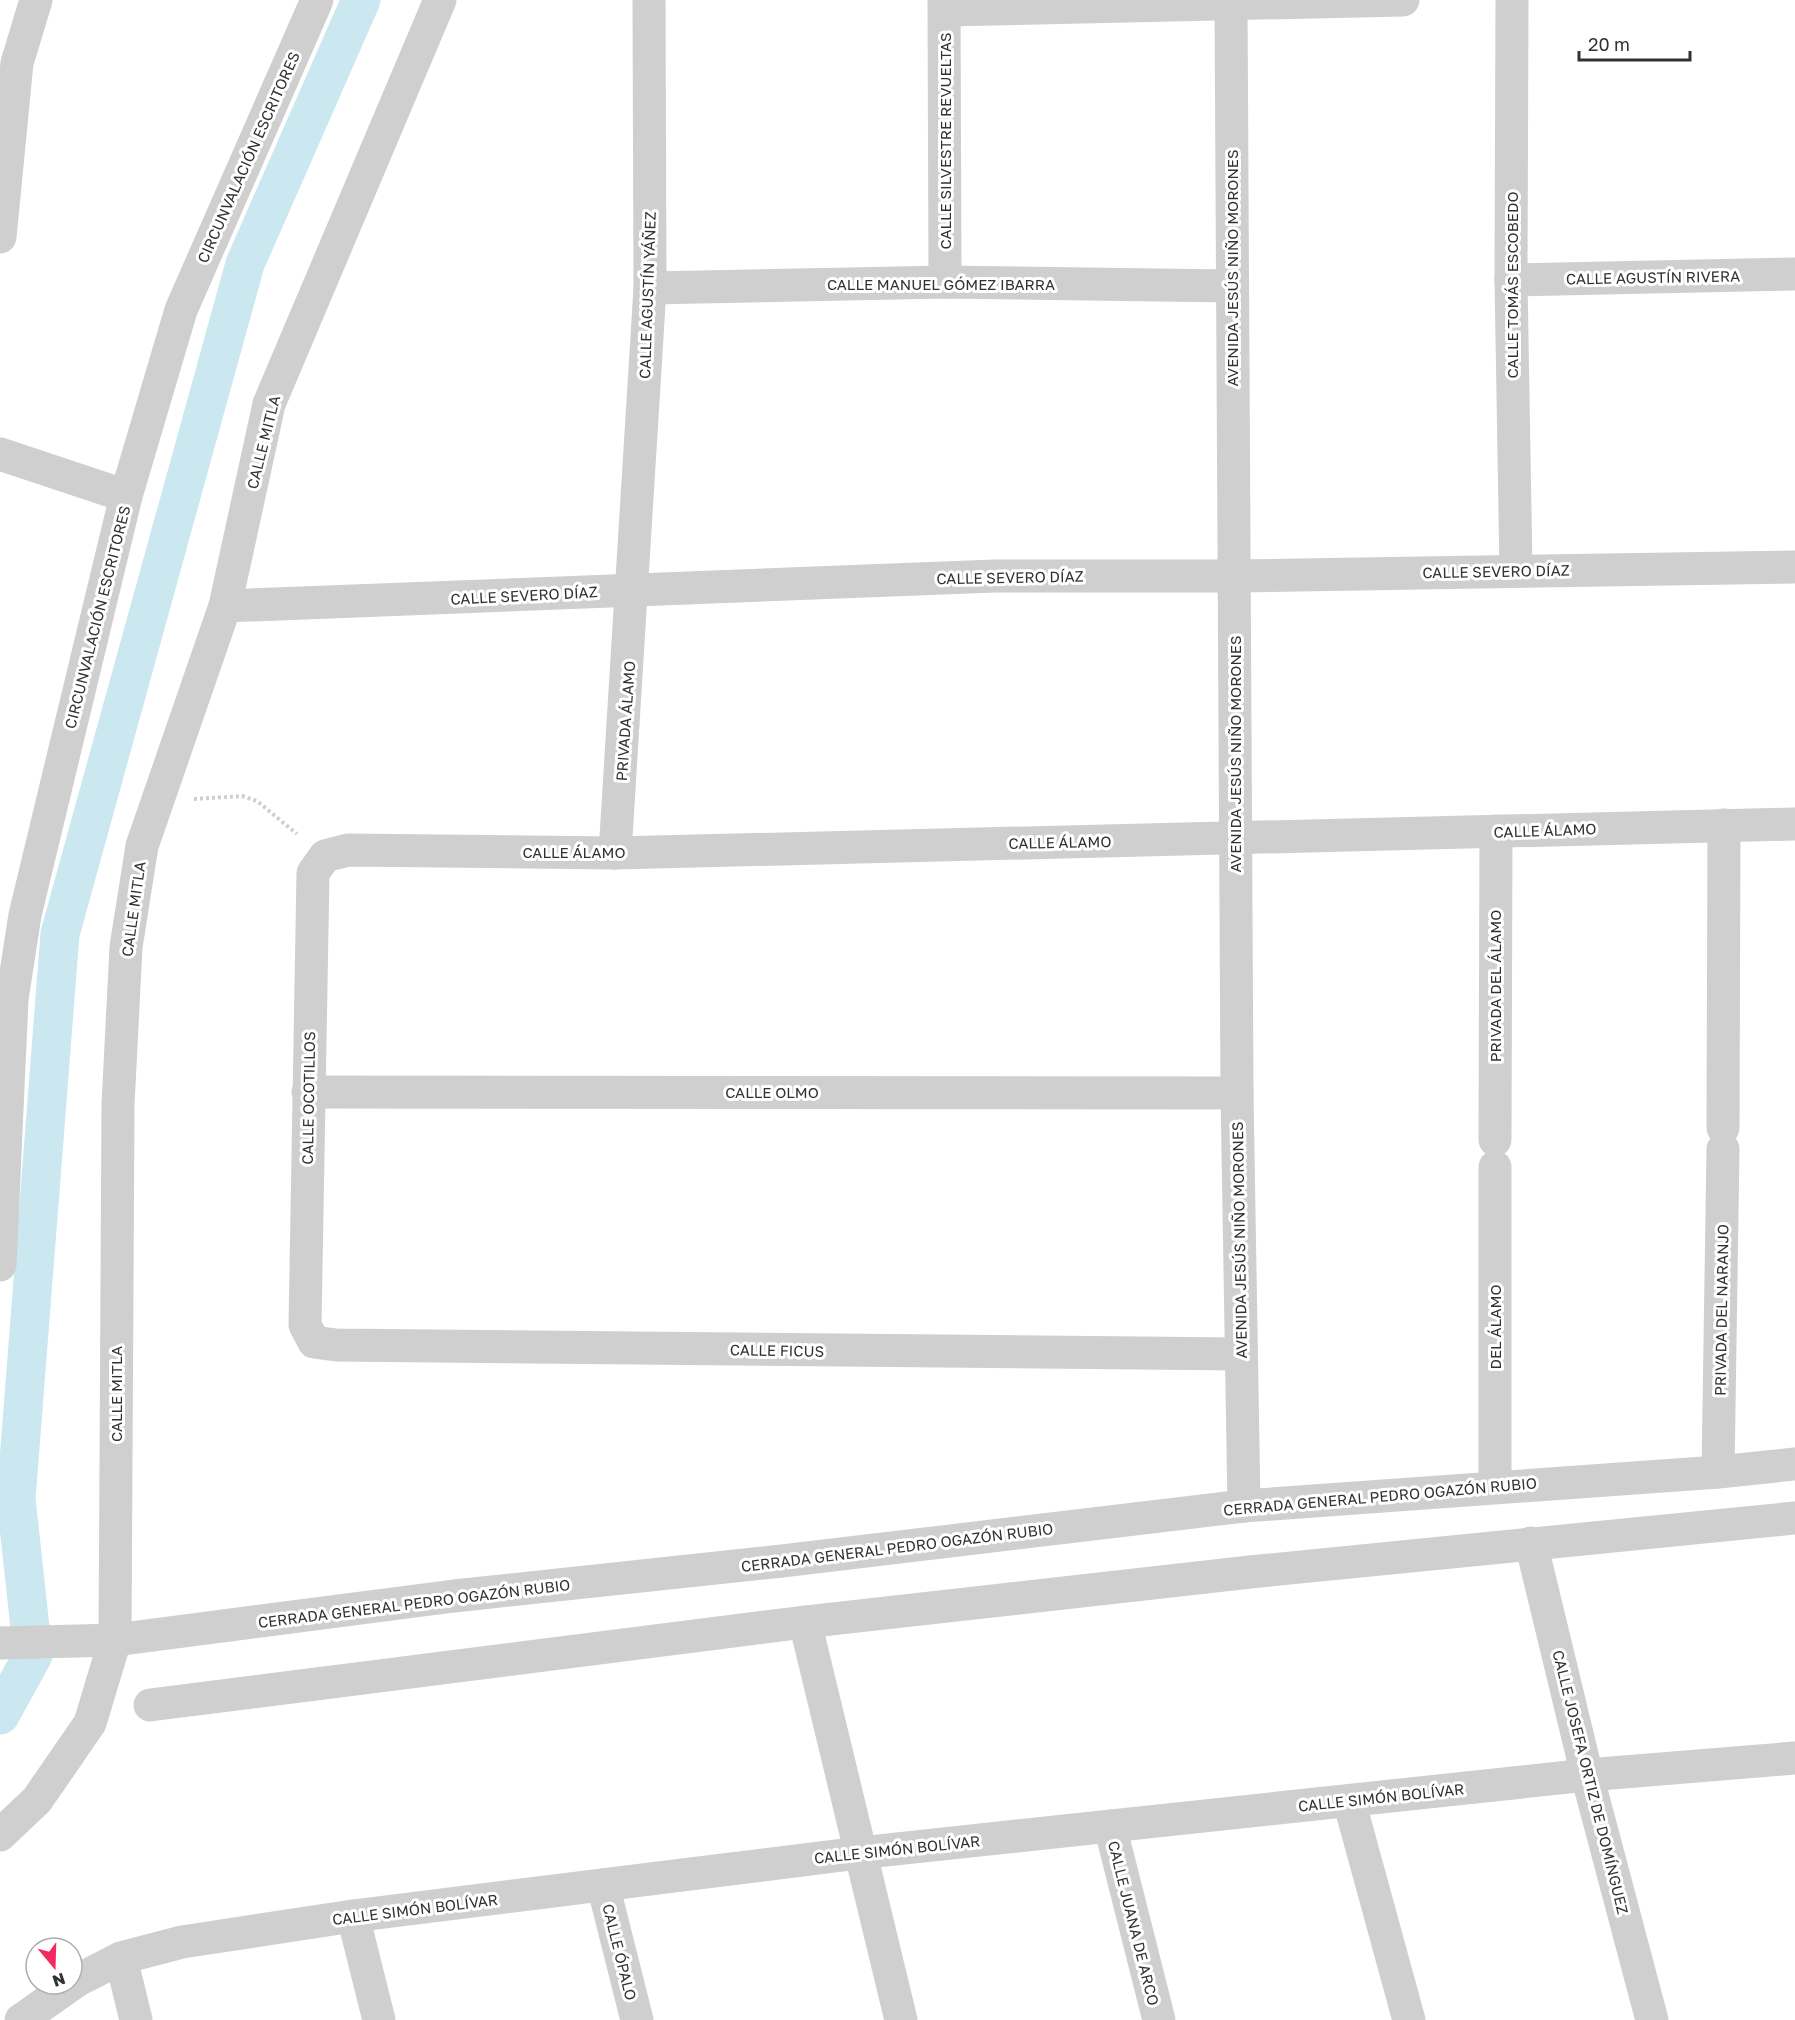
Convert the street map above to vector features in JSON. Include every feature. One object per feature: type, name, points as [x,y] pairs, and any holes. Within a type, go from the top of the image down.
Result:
[{"type":"street","points":[[0,237],[9,64],[36,0]]},
{"type":"street","name":"CIRCUNVALACIÓN ESCRITORES","points":[[0,1265],[12,999],[25,915],[126,496],[181,310],[317,0]]},
{"type":"street","name":"CALLE MITLA","points":[[0,1835],[37,1800],[90,1723],[116,1640],[118,1105],[126,947],[142,846],[225,606],[269,404],[440,0]]},
{"type":"street","name":"CALLE AGUSTÍN YÁÑEZ","points":[[634,590],[650,288],[649,0]]},
{"type":"street","points":[[944,5],[1403,0]]},
{"type":"street","name":"CALLE TOMÁS ESCOBEDO","points":[[1512,0],[1511,280],[1516,570]]},
{"type":"street","name":"AVENIDA JESÚS NIÑO MORONES","points":[[1231,2],[1237,1093],[1244,1506]]},
{"type":"street","name":"CALLE SILVESTRE REVUELTAS","points":[[944,5],[945,282]]},
{"type":"street","name":"CALLE AGUSTÍN RIVERA","points":[[1511,280],[1795,274]]},
{"type":"street","name":"CALLE MANUEL GÓMEZ IBARRA","points":[[650,288],[945,282],[1231,286]]},
{"type":"street","points":[[0,454],[126,496]]},
{"type":"street","name":"CALLE SEVERO DÍAZ","points":[[225,606],[995,576],[1235,576],[1795,567]]},
{"type":"street","name":"PRIVADA ÁLAMO","points":[[615,853],[634,590]]},
{"type":"street","name":"CALLE ÁLAMO","points":[[325,856],[348,849],[615,853],[1795,824]]},
{"type":"street","name":"PRIVADA DEL NARANJO","points":[[1718,1472],[1723,1138],[1724,825]]},
{"type":"street","name":"PRIVADA DEL ÁLAMO","points":[[1495,1154],[1496,831]]},
{"type":"street","name":"CALLE OCOTILLOS","points":[[314,1342],[305,1324],[308,1092],[313,873],[325,856]]},
{"type":"street","name":"CALLE OLMO","points":[[308,1092],[1237,1093]]},
{"type":"street","name":"DEL ÁLAMO","points":[[1495,1154],[1495,1486]]},
{"type":"street","name":"CALLE FICUS","points":[[314,1342],[348,1346],[1240,1354]]},
{"type":"street","name":"CERRADA GENERAL PEDRO OGAZÓN RUBIO","points":[[7,1643],[116,1640],[454,1596],[770,1562],[1244,1506],[1495,1486],[1718,1472],[1795,1464]]},
{"type":"street","points":[[150,1705],[805,1622],[1531,1543],[1795,1518]]},
{"type":"street","name":"CALLE JOSEFA ORTIZ DE DOMÍNGUEZ","points":[[1531,1543],[1587,1775],[1652,2020]]},
{"type":"street","points":[[805,1622],[901,2020]]},
{"type":"street","name":"CALLE SIMÓN BOLÍVAR","points":[[21,2020],[78,1980],[121,1958],[182,1942],[353,1916],[859,1853],[1587,1775],[1795,1758]]},
{"type":"street","points":[[1348,1801],[1409,2020]]},
{"type":"street","name":"CALLE JUANA DE ARCO","points":[[1110,1826],[1159,2020]]},
{"type":"street","name":"CALLE ÓPALO","points":[[603,1885],[637,2020]]},
{"type":"street","points":[[353,1916],[379,2020]]},
{"type":"street","points":[[121,1958],[136,2020]]},
{"type":"path","points":[[158,802],[242,796],[271,812],[325,856]]},
{"type":"waterway","points":[[0,1715],[33,1655],[16,1499],[60,934],[245,264],[361,0]]}]
